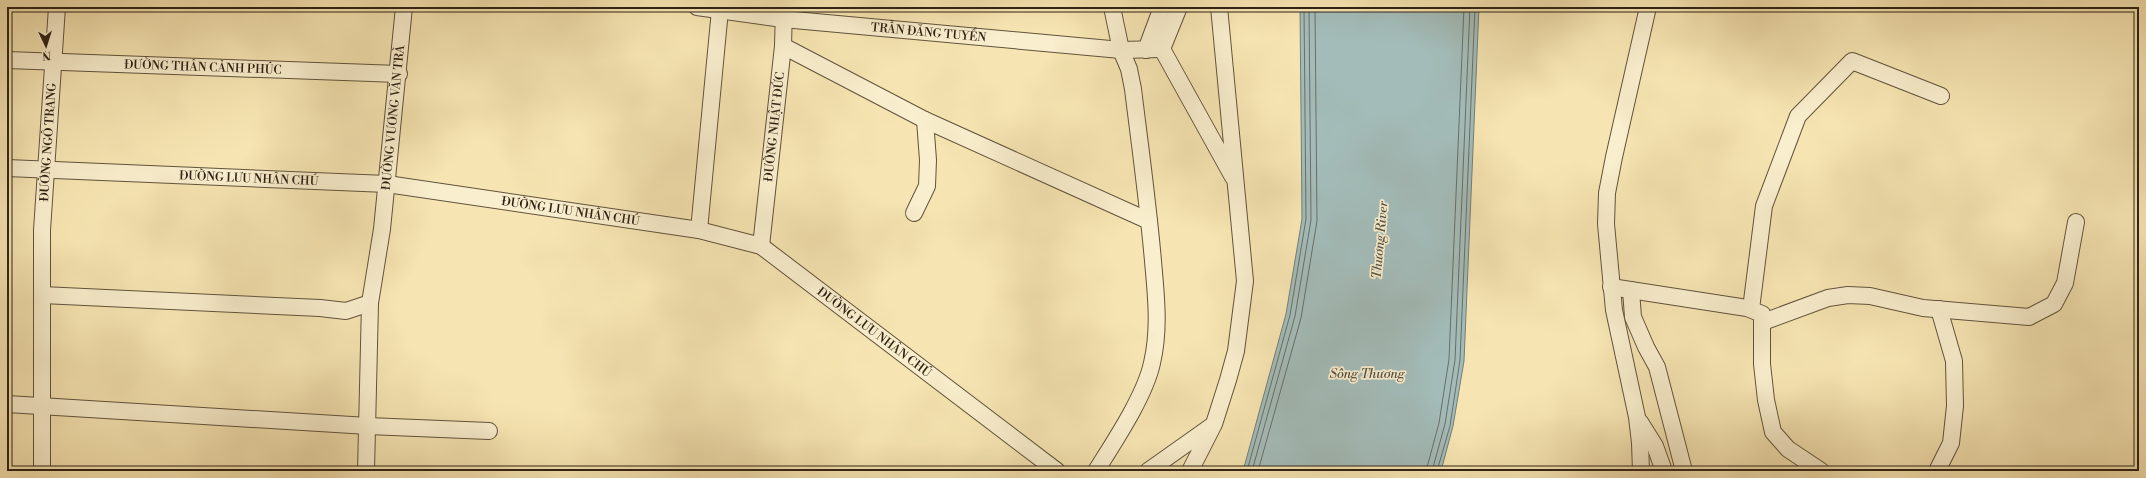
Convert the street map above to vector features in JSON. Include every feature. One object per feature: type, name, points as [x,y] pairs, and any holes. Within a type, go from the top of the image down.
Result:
[{"type":"street","name":"ĐƯỜNG NGÔ TRANG","points":[[42,471],[42,230],[55,62],[57,7]]},
{"type":"street","name":"ĐƯỜNG VƯƠNG VĂN TRÀ","points":[[366,471],[370,304],[382,229],[399,74],[404,7]]},
{"type":"street","name":"TRẦN ĐĂNG TUYỂN","points":[[697,7],[720,10],[784,13],[1121,50],[1162,50]]},
{"type":"street","points":[[1096,471],[1121,431],[1144,385],[1152,364],[1158,319],[1150,221],[1133,89],[1129,69],[1121,50],[1112,7]]},
{"type":"street","points":[[1146,50],[1162,7]]},
{"type":"street","points":[[1179,7],[1162,50],[1236,182]]},
{"type":"street","points":[[1190,471],[1214,424],[1236,351],[1245,281],[1219,7]]},
{"type":"street","points":[[1641,471],[1637,417],[1611,287],[1606,224],[1607,193],[1648,7]]},
{"type":"street","points":[[699,230],[720,10]]},
{"type":"street","name":"ĐƯỜNG NHẬT ĐỨC","points":[[761,246],[783,46],[784,13]]},
{"type":"street","points":[[783,46],[925,120],[1150,221]]},
{"type":"street","name":"ĐƯỜNG THÂN CẢNH PHÚC","points":[[7,60],[399,74]]},
{"type":"street","points":[[1751,309],[1764,206],[1798,116],[1852,61],[1941,96]]},
{"type":"street","points":[[914,213],[927,186],[928,178],[925,120]]},
{"type":"street","name":"ĐƯỜNG LƯU NHÂN CHÚ","points":[[7,168],[387,184],[699,230],[761,246],[1057,471]]},
{"type":"street","points":[[1763,322],[1828,298],[1848,295],[1870,296],[1923,308],[2030,317],[2054,304],[2065,283],[2076,222]]},
{"type":"street","points":[[1611,287],[1751,309],[1762,314],[1762,364],[1766,400],[1773,432],[1788,449],[1821,471]]},
{"type":"street","points":[[1631,290],[1633,317],[1646,347],[1657,367],[1684,471]]},
{"type":"street","points":[[42,295],[320,308],[346,311],[370,304]]},
{"type":"street","points":[[1937,471],[1951,443],[1955,406],[1954,361],[1939,309]]},
{"type":"street","points":[[7,404],[368,426],[489,431]]},
{"type":"street","points":[[1637,417],[1655,446],[1664,471]]},
{"type":"street","points":[[1148,471],[1214,424]]},
{"type":"water","name":"Sông Thương","points":[[1300,7],[1479,7],[1464,361],[1453,426],[1441,471],[1243,471],[1286,314],[1302,219]]},
{"type":"water label","name":"Thương River","points":[[1380,240]]}]
